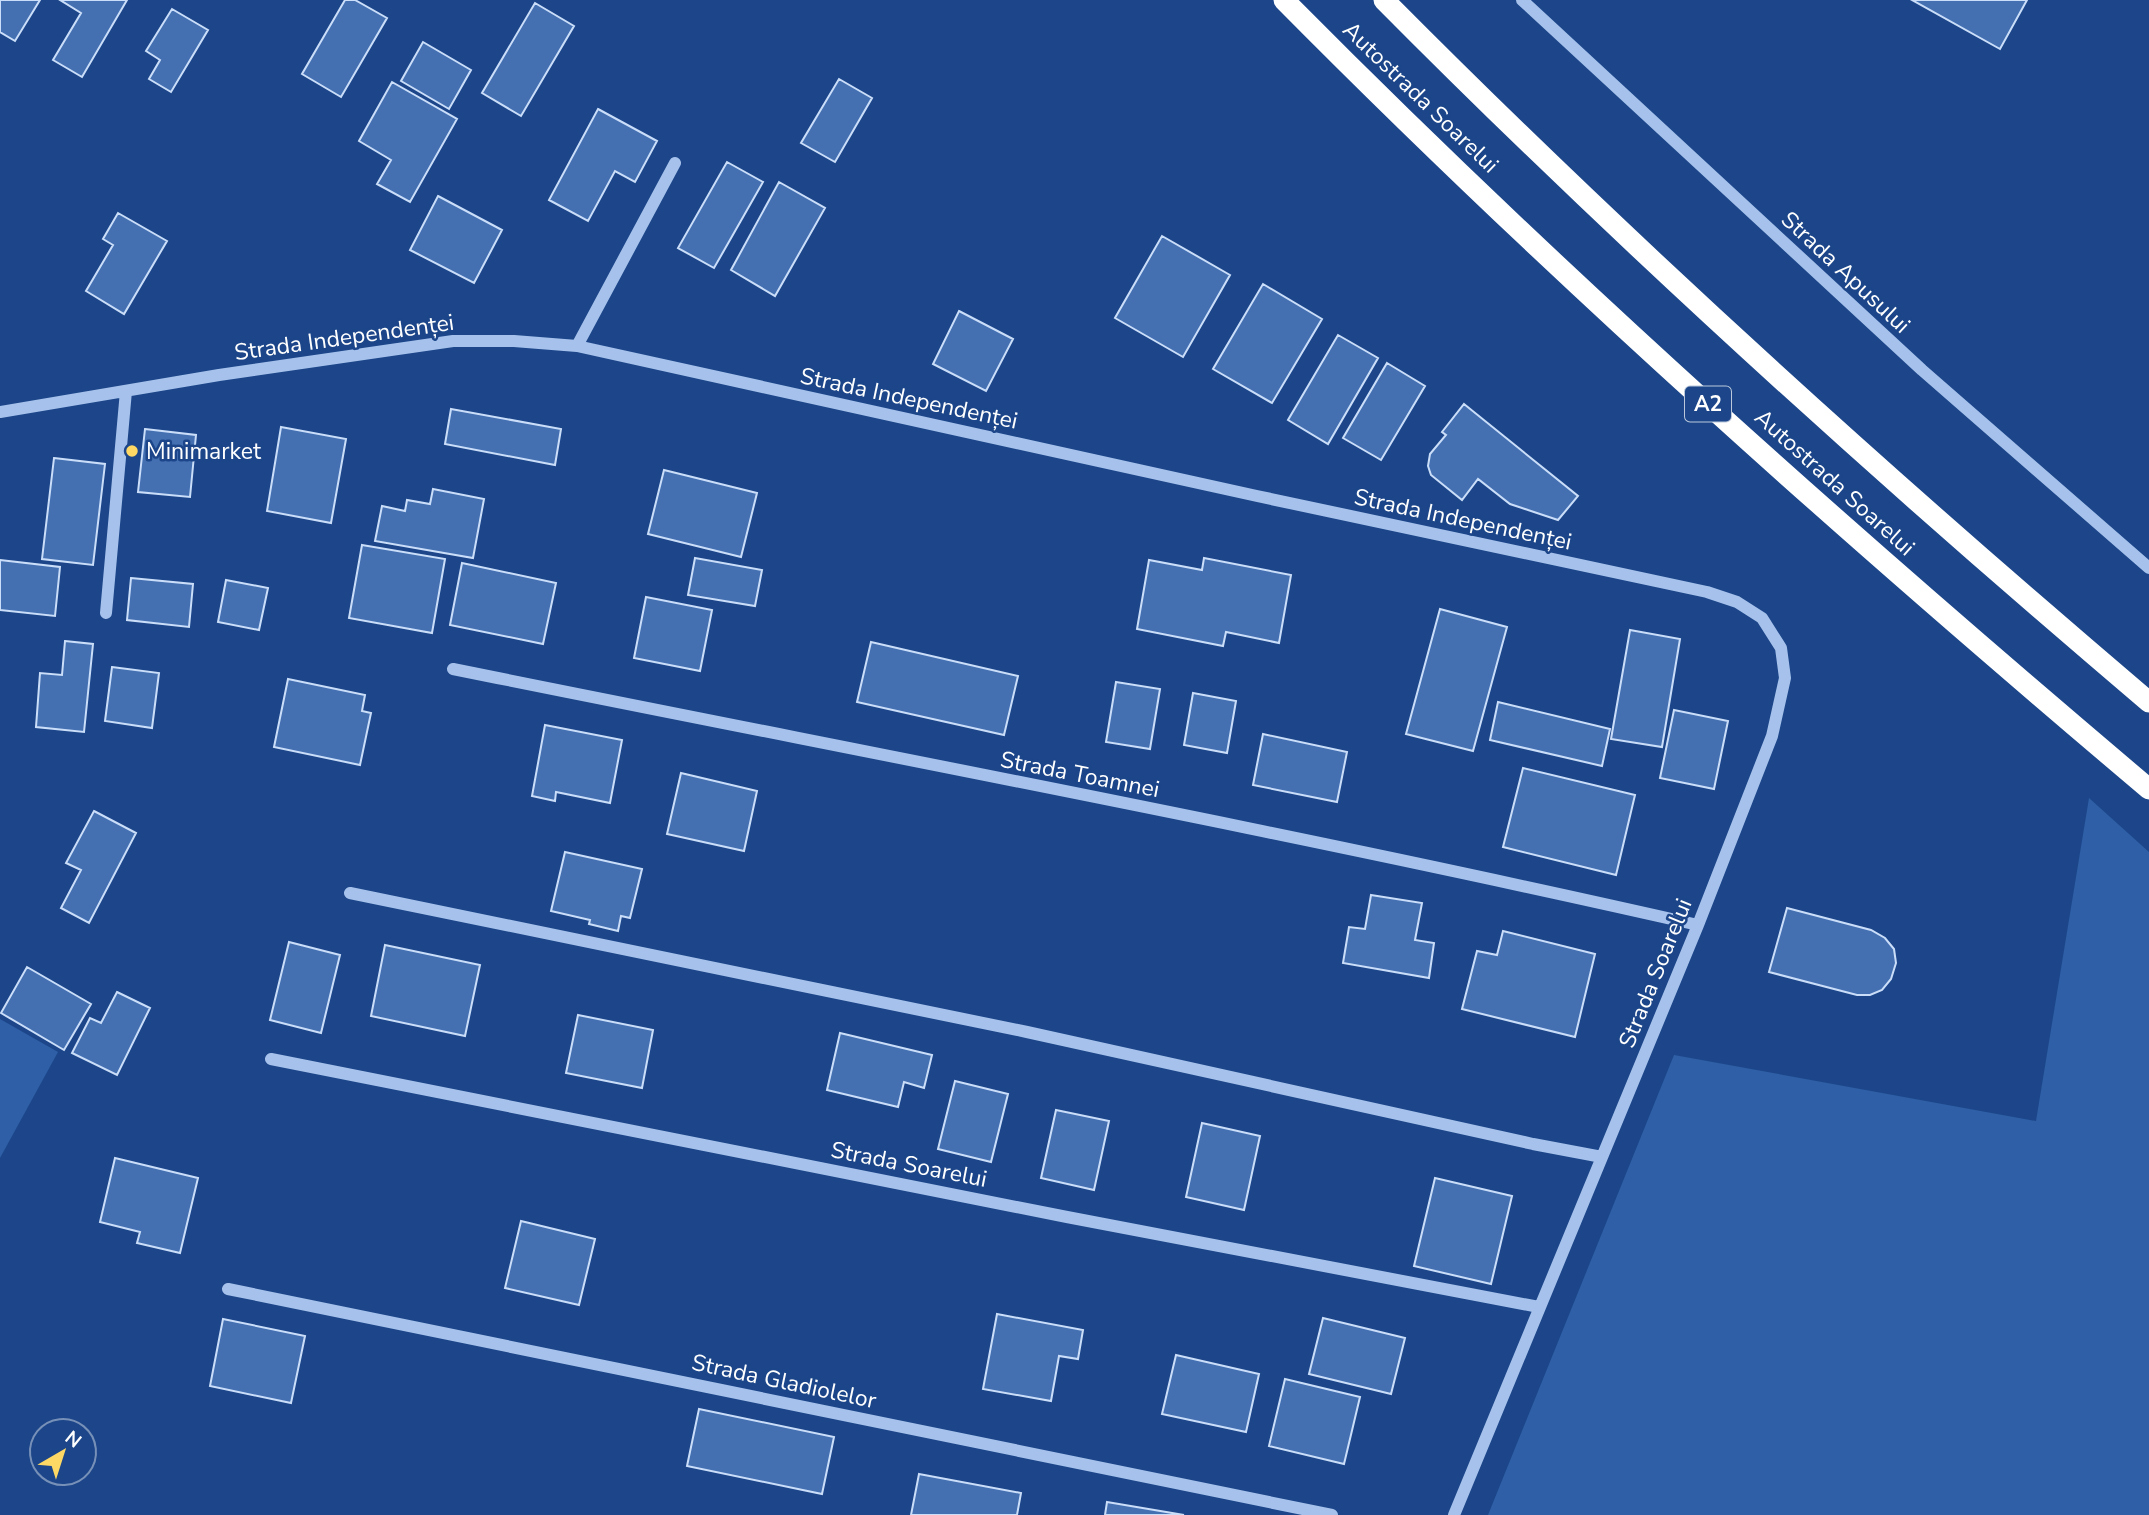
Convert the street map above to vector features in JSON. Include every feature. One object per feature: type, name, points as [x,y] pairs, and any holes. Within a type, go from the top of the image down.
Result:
[{"type":"highway","name":"Autostrada Soarelui","points":[[1284,0],[1606,312],[1817,503],[2149,789]]},
{"type":"highway","name":"Autostrada Soarelui","points":[[1384,0],[1693,299],[1974,553],[2149,702]]},
{"type":"street","name":"Strada Apusului","points":[[1522,0],[1922,370],[2149,568]]},
{"type":"street","points":[[577,346],[675,163]]},
{"type":"street","name":"Strada Independenței","points":[[0,412],[219,375],[453,341],[513,341],[577,346],[1707,592],[1737,602],[1762,618],[1782,648]]},
{"type":"street","points":[[106,613],[126,391]]},
{"type":"street","name":"Strada Soarelui","points":[[1454,1515],[1698,925],[1772,736],[1785,678],[1782,648]]},
{"type":"street","name":"Strada Toamnei","points":[[453,669],[1569,895],[1698,925]]},
{"type":"street","points":[[350,893],[1027,1032],[1602,1157]]},
{"type":"street","name":"Strada Soarelui","points":[[271,1059],[1539,1307]]},
{"type":"street","name":"Strada Gladiolelor","points":[[228,1289],[1332,1515]]},
{"type":"shaded area","points":[[2089,798],[2149,852],[2149,1515],[1488,1515],[1674,1055],[2036,1121]]},
{"type":"shaded area","points":[[0,1019],[58,1052],[0,1158]]},
{"type":"building","points":[[0,0],[40,0],[15,41],[0,32]]},
{"type":"building","points":[[60,0],[127,0],[82,77],[53,60],[81,13]]},
{"type":"building","points":[[345,0],[355,0],[387,18],[341,97],[302,74]]},
{"type":"building","points":[[1912,0],[2027,0],[2000,49]]},
{"type":"building","points":[[535,3],[574,26],[521,116],[482,93]]},
{"type":"building","points":[[172,9],[208,30],[171,92],[149,79],[160,60],[146,51]]},
{"type":"building","points":[[423,42],[471,70],[449,109],[401,81]]},
{"type":"building","points":[[839,79],[872,98],[835,162],[801,143]]},
{"type":"building","points":[[392,82],[457,119],[410,202],[377,184],[391,160],[359,141]]},
{"type":"building","points":[[598,109],[657,141],[635,182],[615,171],[588,221],[549,200]]},
{"type":"building","points":[[727,162],[763,182],[714,268],[678,248]]},
{"type":"building","points":[[779,182],[825,208],[775,296],[731,270]]},
{"type":"building","points":[[438,196],[502,230],[474,283],[410,250]]},
{"type":"building","points":[[118,213],[167,241],[124,314],[86,291],[113,245],[103,239]]},
{"type":"building","points":[[1162,236],[1230,275],[1183,357],[1115,318]]},
{"type":"building","points":[[1263,284],[1322,319],[1272,403],[1213,369]]},
{"type":"building","points":[[959,311],[1013,339],[986,391],[933,364]]},
{"type":"building","points":[[1338,335],[1378,358],[1328,444],[1288,420]]},
{"type":"building","points":[[1387,363],[1425,386],[1381,460],[1343,438]]},
{"type":"building","points":[[1464,404],[1578,496],[1558,520],[1510,504],[1478,479],[1462,500],[1431,475],[1428,466],[1430,454],[1446,435],[1442,432]]},
{"type":"building","points":[[451,409],[561,429],[555,465],[445,444]]},
{"type":"building","points":[[281,427],[346,439],[331,523],[267,511]]},
{"type":"building","points":[[145,429],[196,435],[190,497],[138,492]]},
{"type":"building","points":[[54,458],[105,464],[93,565],[42,559]]},
{"type":"building","points":[[664,470],[757,493],[741,557],[648,534]]},
{"type":"building","points":[[433,489],[484,499],[473,558],[375,541],[382,506],[405,511],[407,500],[430,504]]},
{"type":"building","points":[[362,545],[445,559],[432,633],[349,618]]},
{"type":"building","points":[[695,558],[762,570],[755,606],[688,595]]},
{"type":"building","points":[[1204,558],[1291,575],[1279,643],[1226,632],[1223,646],[1137,629],[1149,560],[1202,570]]},
{"type":"building","points":[[0,560],[60,567],[55,616],[0,610]]},
{"type":"building","points":[[462,563],[556,583],[543,644],[450,625]]},
{"type":"building","points":[[131,578],[193,584],[189,627],[127,620]]},
{"type":"building","points":[[226,580],[268,588],[259,630],[218,622]]},
{"type":"building","points":[[646,597],[712,610],[700,671],[634,658]]},
{"type":"building","points":[[1440,609],[1507,627],[1473,751],[1406,734]]},
{"type":"building","points":[[1630,630],[1680,639],[1662,747],[1611,739]]},
{"type":"building","points":[[65,641],[93,644],[84,732],[36,727],[40,673],[62,675]]},
{"type":"building","points":[[871,642],[1018,676],[1004,735],[857,702]]},
{"type":"building","points":[[112,667],[159,673],[152,728],[105,721]]},
{"type":"building","points":[[288,679],[365,695],[362,711],[371,713],[360,765],[274,747]]},
{"type":"building","points":[[1116,682],[1160,689],[1150,749],[1106,742]]},
{"type":"building","points":[[1193,693],[1236,701],[1227,753],[1184,745]]},
{"type":"building","points":[[1498,702],[1610,729],[1602,766],[1490,740]]},
{"type":"building","points":[[1674,710],[1728,721],[1714,789],[1660,778]]},
{"type":"building","points":[[545,725],[622,740],[610,803],[556,792],[555,801],[532,796]]},
{"type":"building","points":[[1263,734],[1347,752],[1337,802],[1253,785]]},
{"type":"building","points":[[1523,768],[1635,795],[1616,875],[1503,847]]},
{"type":"building","points":[[681,773],[757,791],[744,851],[667,834]]},
{"type":"building","points":[[94,811],[136,833],[89,923],[61,908],[81,870],[66,863]]},
{"type":"building","points":[[565,852],[642,869],[630,918],[621,916],[618,931],[589,924],[590,920],[551,911]]},
{"type":"building","points":[[1371,895],[1422,903],[1415,940],[1434,943],[1429,978],[1343,963],[1349,927],[1365,929]]},
{"type":"building","points":[[1787,908],[1871,930],[1885,938],[1894,949],[1896,963],[1891,979],[1882,990],[1870,995],[1857,995],[1769,972]]},
{"type":"building","points":[[1503,931],[1595,954],[1575,1037],[1462,1009],[1477,951],[1497,955]]},
{"type":"building","points":[[289,942],[340,955],[321,1033],[270,1020]]},
{"type":"building","points":[[385,945],[480,965],[465,1036],[371,1016]]},
{"type":"building","points":[[27,967],[91,1004],[64,1050],[1,1013]]},
{"type":"building","points":[[117,992],[150,1008],[117,1075],[72,1053],[90,1018],[101,1023]]},
{"type":"building","points":[[578,1015],[653,1030],[642,1088],[566,1073]]},
{"type":"building","points":[[840,1033],[932,1055],[924,1088],[904,1082],[898,1107],[827,1090]]},
{"type":"building","points":[[955,1081],[1008,1094],[991,1162],[938,1149]]},
{"type":"building","points":[[1056,1110],[1109,1121],[1094,1190],[1041,1178]]},
{"type":"building","points":[[1202,1123],[1260,1136],[1244,1210],[1186,1197]]},
{"type":"building","points":[[115,1158],[198,1178],[180,1253],[137,1243],[140,1232],[100,1222]]},
{"type":"building","points":[[1435,1178],[1512,1196],[1491,1284],[1414,1266]]},
{"type":"building","points":[[521,1221],[595,1239],[579,1305],[505,1288]]},
{"type":"building","points":[[997,1314],[1083,1330],[1078,1359],[1059,1356],[1051,1401],[983,1389]]},
{"type":"building","points":[[1323,1318],[1405,1338],[1391,1394],[1309,1374]]},
{"type":"building","points":[[223,1319],[305,1336],[291,1403],[210,1386]]},
{"type":"building","points":[[1176,1355],[1259,1374],[1246,1432],[1162,1414]]},
{"type":"building","points":[[1285,1379],[1360,1397],[1344,1464],[1269,1446]]},
{"type":"building","points":[[699,1409],[834,1437],[822,1494],[687,1466]]},
{"type":"building","points":[[919,1474],[1021,1493],[1017,1515],[911,1515]]},
{"type":"building","points":[[1107,1502],[1184,1515],[1105,1515]]},
{"type":"place","name":"Minimarket","points":[[132,451]]}]
